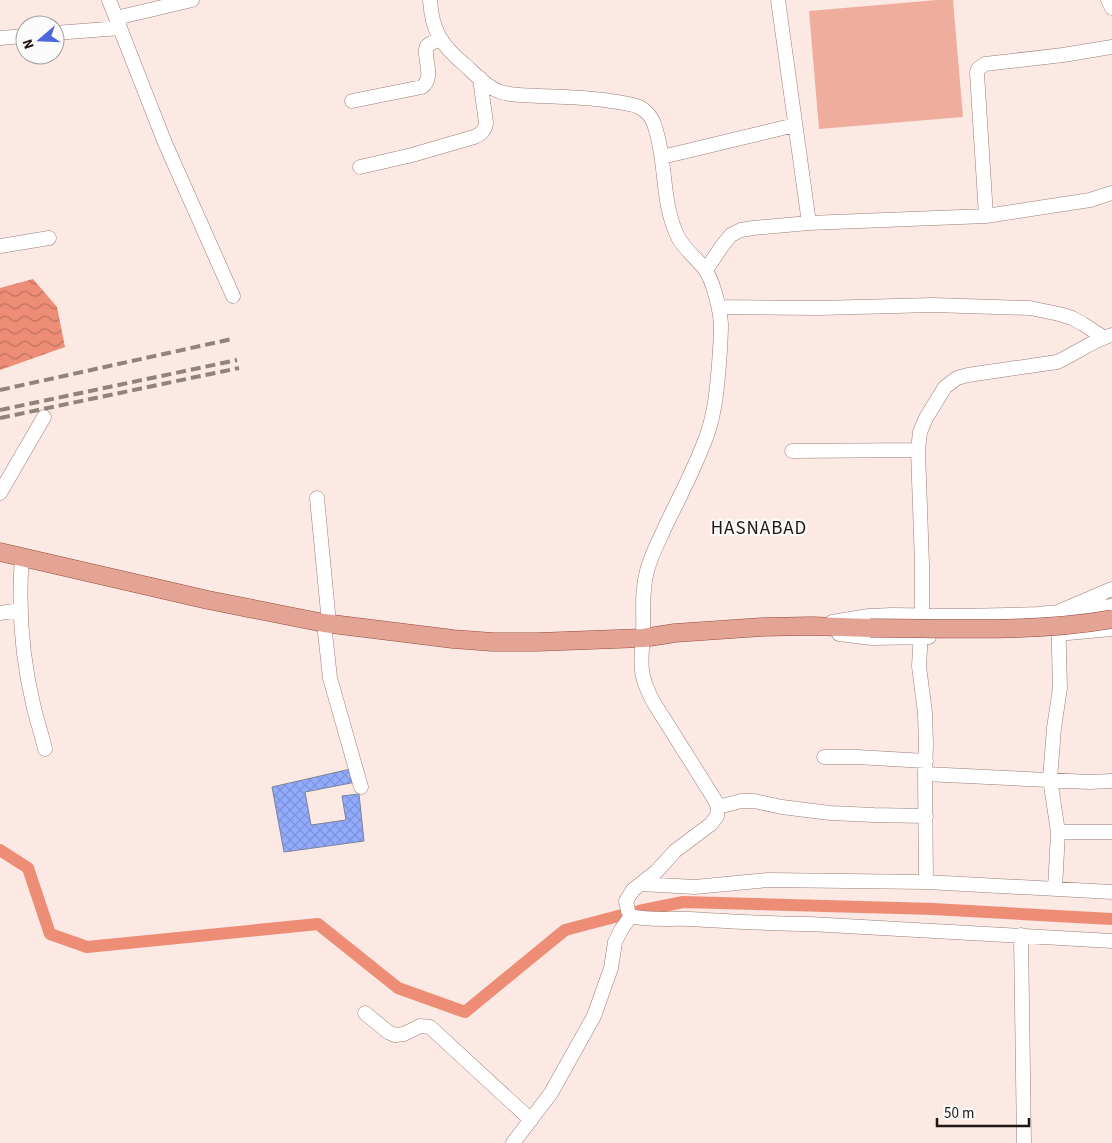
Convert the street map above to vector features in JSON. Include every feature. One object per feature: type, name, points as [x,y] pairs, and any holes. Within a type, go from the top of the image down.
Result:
[{"type":"main road","points":[[0,552],[208,600],[327,623],[453,639],[493,642],[643,638],[675,633],[812,626],[1010,629],[1053,627],[1112,619]]},
{"type":"street","points":[[109,0],[165,143],[233,296]]},
{"type":"street","points":[[65,31],[118,23],[192,0]]},
{"type":"street","points":[[430,0],[431,17],[440,38],[456,57],[490,86],[512,95],[596,98],[625,103],[640,107],[650,116],[655,125],[660,144],[667,200],[674,228],[683,246],[706,270],[719,307],[721,324],[720,356],[714,414],[690,476],[653,552],[647,572],[644,588],[641,669],[646,689],[715,800],[718,807],[717,816],[711,824],[675,851],[657,870],[633,890],[626,901],[631,916],[639,918],[810,924],[1112,941]]},
{"type":"street","points":[[778,0],[809,223]]},
{"type":"street","points":[[1108,0],[1112,8]]},
{"type":"street","points":[[0,38],[15,37]]},
{"type":"street","points":[[352,100],[422,87],[429,77],[427,46],[440,38]]},
{"type":"street","points":[[986,216],[978,69],[986,64],[1112,47]]},
{"type":"street","points":[[360,167],[428,151],[480,134],[485,128],[486,123],[480,78]]},
{"type":"street","points":[[662,157],[795,125]]},
{"type":"street","points":[[706,270],[731,235],[741,230],[809,223],[986,216],[1090,200],[1112,194]]},
{"type":"street","points":[[0,246],[49,238]]},
{"type":"street","points":[[719,307],[819,308],[933,305],[1030,308],[1072,318],[1107,336]]},
{"type":"street","points":[[926,882],[925,713],[919,666],[922,616],[918,450],[920,432],[926,418],[945,387],[957,378],[1057,362],[1107,336]]},
{"type":"street","points":[[0,493],[44,417]]},
{"type":"street","points":[[792,452],[918,450]]},
{"type":"street","points":[[317,498],[330,678],[361,787]]},
{"type":"street","points":[[22,558],[20,610],[30,689],[46,749]]},
{"type":"street","points":[[1058,612],[1112,588]]},
{"type":"street","points":[[812,626],[869,616],[1007,615],[1112,606]]},
{"type":"street","points":[[0,613],[20,610]]},
{"type":"street","points":[[1055,889],[1058,832],[1050,780],[1054,728],[1060,688],[1058,612]]},
{"type":"street","points":[[812,626],[828,632],[872,638],[1059,634],[1112,629]]},
{"type":"street","points":[[824,757],[857,756],[986,778],[1090,782],[1112,781]]},
{"type":"street","points":[[718,807],[741,801],[754,801],[782,807],[830,813],[926,816]]},
{"type":"street","points":[[1058,832],[1112,832]]},
{"type":"street","points":[[641,884],[695,887],[768,880],[926,882],[1112,892]]},
{"type":"street","points":[[513,1143],[551,1093],[594,1016],[611,968],[615,942],[631,916]]},
{"type":"street","points":[[1021,935],[1024,1143]]},
{"type":"street","points":[[365,1013],[388,1032],[395,1035],[404,1034],[420,1026],[430,1027],[531,1120]]},
{"type":"shaded area","points":[[953,0],[963,117],[819,129],[809,11]]},
{"type":"water","points":[[33,279],[57,307],[65,347],[0,370],[0,288]]},
{"type":"building","points":[[355,768],[356,782],[305,792],[311,825],[346,820],[342,796],[359,794],[364,841],[284,852],[272,787]]},
{"type":"waterway","points":[[0,850],[28,868],[50,934],[87,947],[318,924],[398,988],[465,1012],[565,930],[622,915]]},
{"type":"waterway","points":[[639,911],[683,902],[933,909],[1112,919]]},
{"type":"railway","points":[[0,390],[232,339]]},
{"type":"railway","points":[[0,410],[237,360]]},
{"type":"railway","points":[[0,418],[239,368]]},
{"type":"district","name":"HASNABAD","points":[[759,527]]}]
